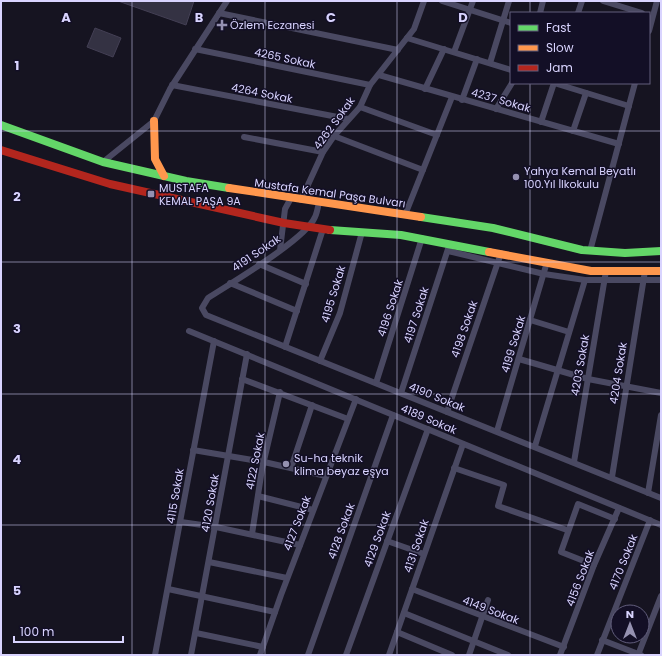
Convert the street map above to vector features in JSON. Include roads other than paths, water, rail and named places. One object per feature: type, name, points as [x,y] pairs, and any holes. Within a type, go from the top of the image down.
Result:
[{"type":"main road","points":[[154,121],[155,159],[164,176]]},
{"type":"main road","name":"Mustafa Kemal Paşa Bulvarı","points":[[1,125],[103,162],[164,176],[301,200],[493,228],[590,251],[625,253],[661,251]]},
{"type":"main road","points":[[1,150],[110,184],[284,223],[323,229],[422,238],[449,248],[500,253],[591,271],[661,271]]},
{"type":"street","points":[[103,162],[154,121],[172,85],[227,1]]},
{"type":"street","name":"4262 Sokak","points":[[301,200],[324,152],[334,136],[360,107],[370,85],[414,29],[424,1]]},
{"type":"street","points":[[442,1],[510,23]]},
{"type":"street","points":[[454,52],[473,1]]},
{"type":"street","points":[[490,63],[509,1]]},
{"type":"street","points":[[540,12],[543,1]]},
{"type":"street","points":[[578,12],[582,1]]},
{"type":"street","points":[[603,1],[639,12]]},
{"type":"street","points":[[651,16],[657,1]]},
{"type":"street","points":[[618,12],[620,6]]},
{"type":"street","points":[[219,13],[398,50]]},
{"type":"street","points":[[407,38],[510,70]]},
{"type":"street","name":"4265 Sokak","points":[[195,49],[370,85]]},
{"type":"street","points":[[425,89],[444,49]]},
{"type":"street","points":[[462,100],[477,59]]},
{"type":"street","name":"4237 Sokak","points":[[379,75],[619,144]]},
{"type":"street","points":[[496,109],[511,84]]},
{"type":"street","points":[[541,122],[554,84]]},
{"type":"street","points":[[557,84],[629,106]]},
{"type":"street","points":[[590,251],[635,84]]},
{"type":"street","name":"4264 Sokak","points":[[172,85],[348,119]]},
{"type":"street","points":[[573,131],[586,93]]},
{"type":"street","points":[[405,215],[452,97]]},
{"type":"street","points":[[360,107],[437,134]]},
{"type":"street","points":[[334,136],[423,170]]},
{"type":"street","points":[[244,137],[324,152]]},
{"type":"street","points":[[280,250],[285,209],[291,198]]},
{"type":"street","name":"4191 Sokak","points":[[206,315],[202,308],[208,298],[280,250],[308,227],[315,218],[319,202]]},
{"type":"street","points":[[285,347],[323,229]]},
{"type":"street","name":"4195 Sokak","points":[[320,361],[340,313],[362,232]]},
{"type":"street","name":"4196 Sokak","points":[[376,383],[422,238]]},
{"type":"street","points":[[449,248],[497,263],[544,274],[586,280],[661,280]]},
{"type":"street","name":"4197 Sokak","points":[[401,393],[449,248]]},
{"type":"street","name":"4198 Sokak","points":[[448,412],[500,253]]},
{"type":"street","name":"4199 Sokak","points":[[497,431],[547,262]]},
{"type":"street","points":[[259,264],[306,284]]},
{"type":"street","name":"4203 Sokak","points":[[574,462],[606,271]]},
{"type":"street","name":"4204 Sokak","points":[[612,477],[645,271]]},
{"type":"street","points":[[535,446],[557,370],[586,280]]},
{"type":"street","points":[[230,283],[297,311]]},
{"type":"street","name":"4190 Sokak","points":[[206,315],[535,446],[661,498]]},
{"type":"street","points":[[530,320],[569,332]]},
{"type":"street","name":"4189 Sokak","points":[[189,331],[661,525]]},
{"type":"street","name":"4115 Sokak","points":[[156,655],[214,341]]},
{"type":"street","name":"4120 Sokak","points":[[191,655],[229,456],[246,354]]},
{"type":"street","points":[[519,359],[588,379],[626,385],[661,393]]},
{"type":"street","points":[[242,379],[280,392],[348,419]]},
{"type":"street","name":"4122 Sokak","points":[[252,534],[264,462],[280,392]]},
{"type":"street","name":"4127 Sokak","points":[[260,655],[287,578],[356,399]]},
{"type":"street","points":[[291,468],[312,405]]},
{"type":"street","name":"4128 Sokak","points":[[308,655],[393,415]]},
{"type":"street","points":[[648,493],[661,415]]},
{"type":"street","name":"4129 Sokak","points":[[346,655],[428,429]]},
{"type":"street","name":"4131 Sokak","points":[[389,655],[463,444]]},
{"type":"street","points":[[193,450],[264,462],[326,476]]},
{"type":"street","points":[[454,468],[504,486],[498,506],[567,530]]},
{"type":"street","points":[[258,496],[313,510]]},
{"type":"street","points":[[594,565],[561,552],[567,530],[578,504],[615,519]]},
{"type":"street","name":"4156 Sokak","points":[[560,655],[594,565],[620,508]]},
{"type":"street","name":"4170 Sokak","points":[[596,655],[650,520]]},
{"type":"street","points":[[181,522],[216,527],[300,544]]},
{"type":"street","points":[[387,541],[424,554]]},
{"type":"street","points":[[209,562],[287,578]]},
{"type":"street","points":[[168,589],[275,612]]},
{"type":"street","name":"4149 Sokak","points":[[412,589],[481,617],[564,647]]},
{"type":"street","points":[[602,640],[639,655],[661,596]]},
{"type":"street","points":[[469,655],[488,600]]},
{"type":"street","points":[[404,612],[508,655]]},
{"type":"street","points":[[397,632],[452,655]]},
{"type":"street","points":[[196,633],[263,647]]},
{"type":"place","name":"Özlem Eczanesi","points":[[222,25]]},
{"type":"place","name":"Yahya Kemal Beyatlı 100.Yıl İlkokulu","points":[[516,177]]},
{"type":"place","name":"MUSTAFA KEMAL PAŞA 9A","points":[[151,194]]},
{"type":"place","name":"Su-ha teknik klima beyaz eşya","points":[[286,464]]}]
